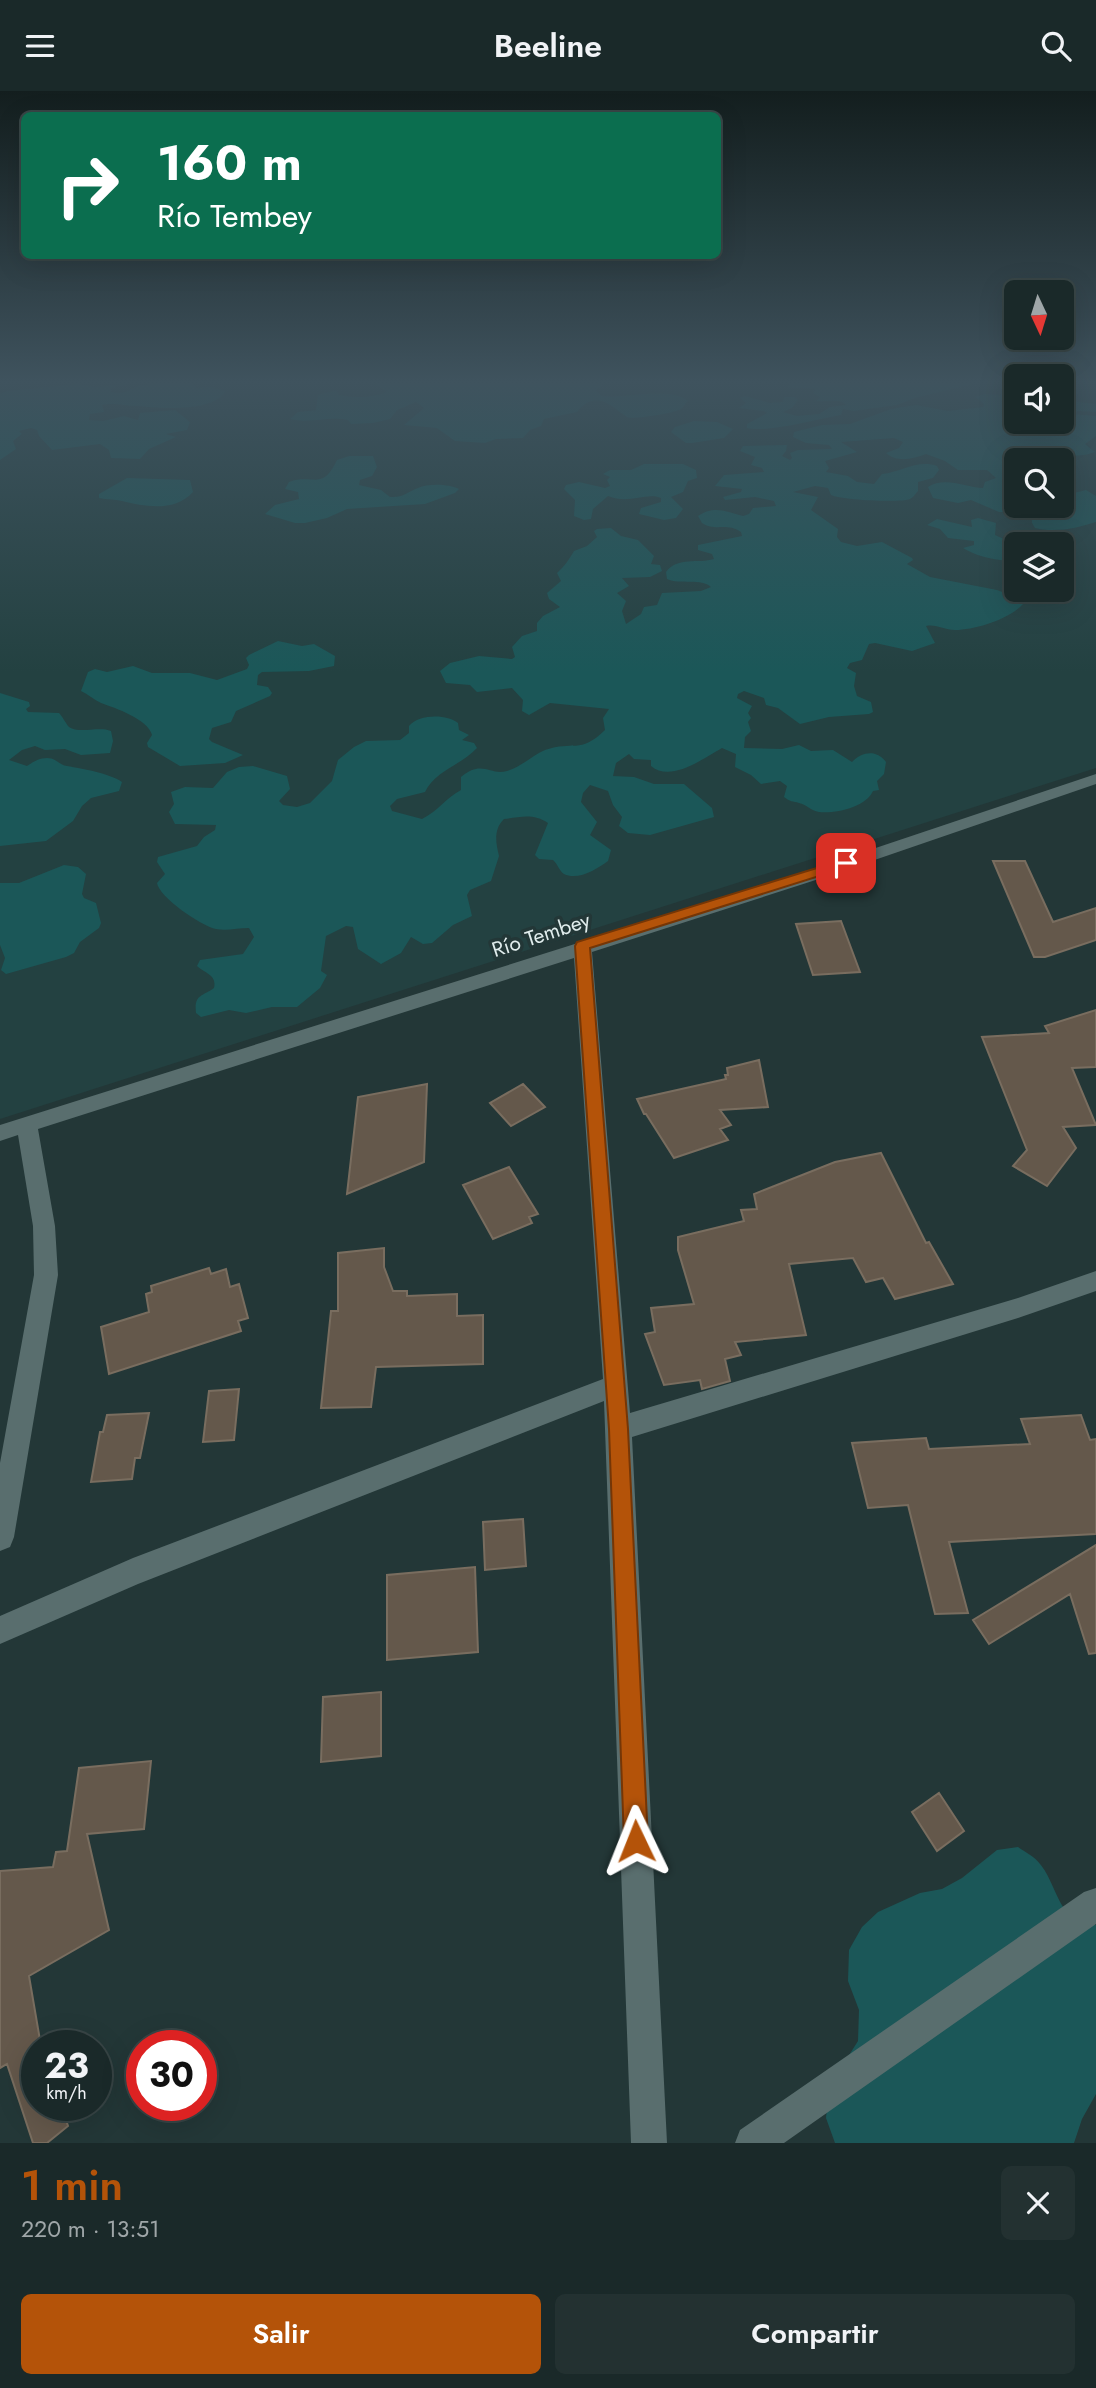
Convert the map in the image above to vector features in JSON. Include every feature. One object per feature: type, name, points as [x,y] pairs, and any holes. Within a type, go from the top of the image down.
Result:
[{"type":"street","points":[[1092,781],[1096,800]]},
{"type":"street","name":"Río Tembey","points":[[0,1133],[582,946],[819,873],[1092,781]]},
{"type":"street","points":[[582,946],[619,1429],[649,2143]]},
{"type":"street","points":[[0,1537],[46,1275],[44,1226],[27,1124]]},
{"type":"street","points":[[619,1429],[1018,1308],[1096,1281]]},
{"type":"street","points":[[0,1630],[133,1572],[616,1385]]},
{"type":"street","points":[[753,2143],[1096,1904]]},
{"type":"shaded area","points":[[0,480],[1004,480],[1004,518],[1074,518],[1074,480],[1096,480],[1096,768],[0,1119]]},
{"type":"shaded area","points":[[124,480],[190,480],[193,492],[178,503],[160,506],[99,498],[99,494]]},
{"type":"shaded area","points":[[361,480],[359,485],[381,490],[390,497],[402,496],[427,485],[445,485],[459,489],[425,504],[347,509],[327,518],[305,523],[295,523],[265,514],[275,505],[299,499],[298,492],[285,489],[289,482]]},
{"type":"shaded area","points":[[607,480],[692,480],[688,481],[683,492],[671,497],[683,509],[676,518],[664,520],[639,514],[641,508],[661,502],[661,498],[649,496],[623,499],[608,496],[593,509],[591,519],[584,520],[574,516],[575,500],[564,489],[566,485],[579,482],[605,488],[610,486]]},
{"type":"shaded area","points":[[720,480],[854,480],[874,484],[877,480],[926,480],[918,482],[918,491],[911,498],[904,500],[846,498],[831,495],[828,488],[815,486],[793,492],[818,497],[811,510],[838,529],[837,537],[841,542],[857,546],[882,542],[912,558],[907,564],[930,577],[997,590],[1004,593],[1004,602],[1023,604],[1001,619],[972,628],[955,630],[926,626],[935,643],[912,651],[869,644],[862,660],[850,663],[847,668],[856,673],[854,686],[857,696],[871,702],[873,712],[869,714],[829,717],[800,724],[778,708],[766,705],[764,698],[744,691],[738,694],[737,698],[752,706],[748,713],[751,718],[748,722],[751,731],[745,737],[744,748],[782,749],[799,745],[811,751],[833,750],[852,762],[865,754],[878,755],[886,762],[884,774],[877,781],[879,790],[873,791],[864,801],[850,808],[819,812],[784,797],[787,786],[780,781],[761,784],[735,767],[736,754],[722,748],[697,763],[668,772],[651,766],[651,760],[634,759],[629,754],[616,763],[613,776],[634,777],[654,784],[684,784],[712,808],[714,817],[650,835],[628,833],[619,826],[622,817],[613,805],[608,791],[590,785],[583,793],[581,802],[597,822],[590,835],[611,850],[608,861],[598,867],[581,875],[564,874],[553,860],[539,859],[535,855],[548,823],[532,817],[504,819],[497,832],[499,856],[491,881],[470,890],[467,895],[472,916],[453,925],[432,943],[423,944],[411,937],[401,953],[381,964],[358,949],[353,927],[346,926],[326,936],[321,971],[327,975],[320,988],[297,1007],[272,1007],[246,1013],[229,1010],[201,1017],[196,1013],[197,1000],[214,988],[212,977],[197,966],[200,960],[243,954],[254,937],[249,928],[220,930],[201,923],[159,889],[157,883],[165,874],[157,862],[158,857],[197,846],[215,830],[216,825],[175,824],[169,812],[174,804],[171,792],[185,787],[213,788],[227,772],[239,767],[253,766],[287,776],[290,789],[279,801],[283,805],[297,807],[310,803],[332,781],[338,760],[354,747],[366,741],[400,740],[409,733],[409,726],[419,719],[447,718],[458,723],[459,730],[469,735],[462,740],[474,743],[477,748],[442,773],[425,792],[397,799],[390,806],[392,811],[422,819],[461,790],[461,777],[468,772],[475,769],[507,771],[545,750],[589,742],[605,730],[603,718],[609,709],[550,703],[529,715],[522,711],[523,700],[512,688],[477,692],[470,685],[446,683],[440,671],[450,663],[479,656],[515,657],[512,647],[522,636],[537,631],[537,623],[543,616],[560,607],[549,599],[547,593],[561,581],[557,573],[574,551],[587,546],[597,537],[594,531],[597,529],[611,528],[621,536],[638,540],[654,556],[651,564],[660,565],[662,571],[650,577],[622,578],[629,586],[617,593],[626,601],[622,611],[626,624],[641,614],[644,607],[657,605],[662,593],[701,591],[711,587],[702,583],[667,579],[666,572],[682,562],[714,559],[712,554],[698,550],[698,545],[742,536],[736,529],[707,526],[698,516],[715,510],[743,516],[749,514],[753,508],[776,506],[774,501],[755,497],[725,500],[723,497],[741,492],[742,489],[715,486]]},
{"type":"shaded area","points":[[1004,480],[1004,512],[971,500],[958,503],[933,498],[928,487],[948,482],[983,488],[985,482]]},
{"type":"shaded area","points":[[1086,490],[1096,496],[1096,522],[1050,530],[1035,528],[1032,518],[1074,518],[1074,493]]},
{"type":"shaded area","points":[[978,518],[996,523],[995,535],[1004,539],[1004,560],[974,554],[963,548],[974,545],[974,541],[948,538],[940,529],[927,525],[937,519],[972,527],[971,520]]},
{"type":"shaded area","points":[[278,641],[302,646],[314,644],[335,656],[334,666],[309,671],[262,672],[258,675],[257,685],[268,687],[272,693],[270,696],[236,711],[231,722],[212,728],[209,739],[212,742],[243,755],[225,763],[180,766],[148,747],[147,743],[152,735],[144,724],[81,691],[88,672],[95,669],[107,672],[133,666],[152,673],[190,673],[217,680],[247,669],[249,665],[246,658],[249,655]]},
{"type":"shaded area","points":[[0,693],[29,702],[30,706],[26,709],[28,712],[59,713],[73,729],[111,731],[113,741],[110,753],[81,755],[65,749],[45,750],[35,746],[22,750],[9,760],[27,766],[39,759],[50,758],[64,765],[103,774],[122,782],[119,791],[91,798],[82,806],[73,821],[46,841],[0,846]]},
{"type":"shaded area","points":[[64,865],[78,867],[86,874],[82,894],[84,898],[96,903],[101,923],[99,928],[80,942],[74,953],[66,957],[6,974],[1,970],[5,958],[0,945],[0,883],[19,883]]},
{"type":"shaded area","points":[[1018,1847],[1040,1864],[1066,1911],[1083,1923],[1096,1925],[1096,2094],[1082,2119],[1074,2143],[835,2143],[826,2118],[829,2087],[858,2041],[859,2010],[848,1981],[849,1950],[862,1927],[878,1912],[920,1893],[942,1889],[962,1878],[997,1850]]},
{"type":"building","points":[[993,861],[1025,861],[1053,922],[1096,908],[1096,940],[1045,957],[1034,957]]},
{"type":"building","points":[[841,921],[860,972],[813,975],[796,924]]},
{"type":"building","points":[[1096,1010],[1096,1067],[1072,1068],[1096,1125],[1063,1127],[1076,1148],[1047,1186],[1013,1166],[1027,1150],[982,1037],[1049,1033],[1045,1026]]},
{"type":"building","points":[[759,1060],[768,1107],[720,1110],[731,1125],[720,1129],[728,1140],[674,1158],[637,1099],[726,1079],[727,1068]]},
{"type":"building","points":[[427,1084],[424,1162],[347,1194],[358,1097]]},
{"type":"building","points":[[523,1084],[545,1107],[511,1126],[490,1103]]},
{"type":"building","points":[[881,1153],[926,1243],[929,1242],[953,1284],[895,1299],[883,1278],[866,1282],[853,1258],[789,1264],[806,1335],[735,1342],[741,1355],[725,1359],[730,1381],[702,1389],[700,1380],[664,1385],[645,1334],[655,1332],[651,1308],[694,1304],[678,1250],[678,1237],[744,1221],[741,1210],[757,1209],[754,1194],[835,1162]]},
{"type":"building","points":[[509,1167],[538,1214],[529,1217],[532,1223],[493,1239],[463,1185]]},
{"type":"building","points":[[384,1248],[384,1267],[393,1291],[407,1291],[407,1296],[457,1294],[457,1316],[483,1315],[483,1364],[376,1367],[371,1407],[321,1408],[331,1311],[338,1311],[338,1253]]},
{"type":"building","points":[[209,1268],[211,1274],[226,1269],[230,1287],[239,1284],[248,1318],[238,1321],[241,1331],[109,1374],[101,1327],[149,1312],[146,1294],[152,1292],[151,1286]]},
{"type":"building","points":[[239,1389],[234,1440],[203,1442],[209,1391]]},
{"type":"building","points":[[149,1413],[140,1458],[135,1458],[132,1479],[91,1482],[100,1432],[103,1432],[107,1415]]},
{"type":"building","points":[[1081,1415],[1090,1440],[1096,1439],[1096,1534],[949,1542],[968,1613],[935,1614],[908,1505],[868,1508],[852,1443],[926,1438],[929,1449],[1030,1444],[1021,1419]]},
{"type":"building","points":[[523,1519],[526,1566],[485,1570],[483,1522]]},
{"type":"building","points":[[1096,1545],[1096,1653],[1089,1654],[1070,1594],[989,1644],[973,1620]]},
{"type":"building","points":[[475,1567],[478,1652],[387,1660],[387,1575]]},
{"type":"building","points":[[381,1692],[381,1756],[321,1762],[323,1697]]},
{"type":"building","points":[[151,1761],[144,1829],[87,1834],[109,1930],[29,1976],[38,2030],[21,2030],[21,2107],[7,2064],[0,2068],[0,1871],[53,1867],[56,1852],[67,1851],[79,1768]]},
{"type":"building","points":[[939,1793],[964,1831],[937,1851],[912,1812]]},
{"type":"building","points":[[26,2121],[66,2121],[68,2126],[47,2143],[33,2143]]},
{"type":"route","points":[[636,1841],[619,1429],[582,946],[846,863]]}]
